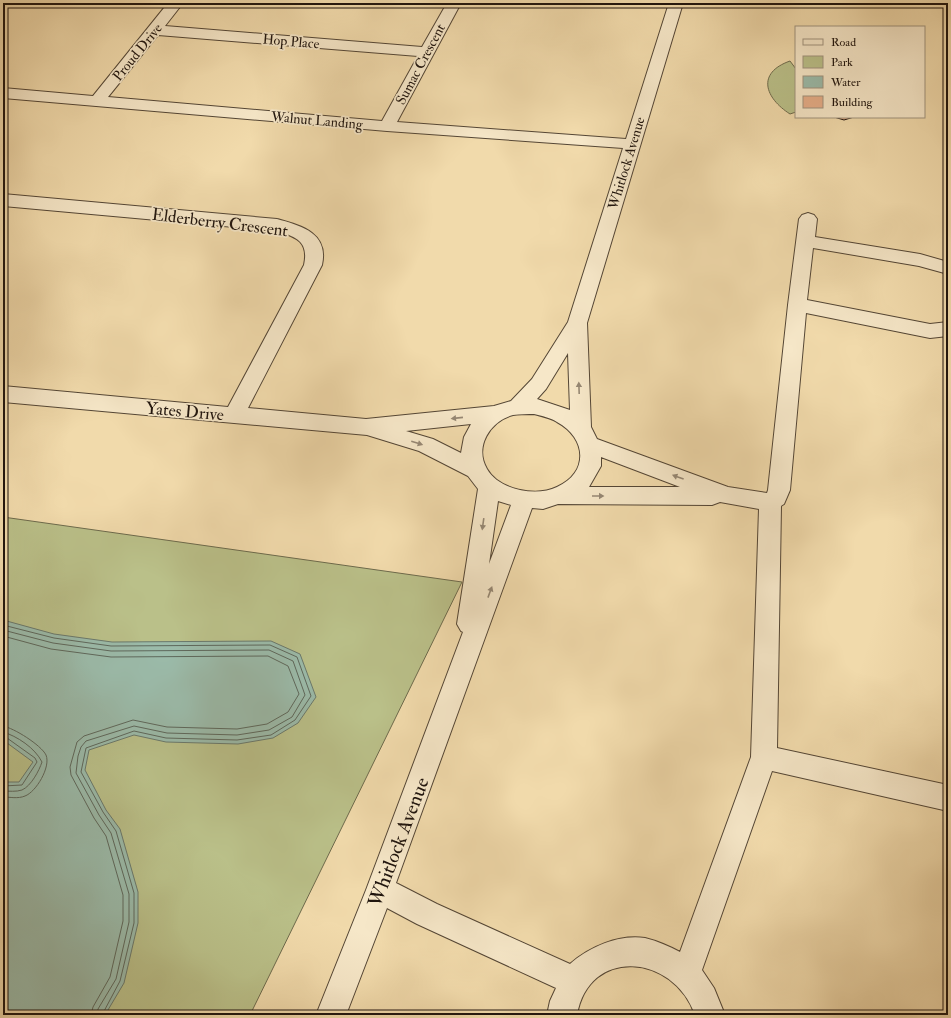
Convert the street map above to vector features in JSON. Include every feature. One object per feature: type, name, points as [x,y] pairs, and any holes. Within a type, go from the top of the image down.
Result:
[{"type":"street","name":"Proud Drive","points":[[97,101],[176,3]]},
{"type":"street","name":"Sumac Crescent","points":[[387,126],[454,3]]},
{"type":"street","name":"Whitlock Avenue","points":[[517,407],[539,384],[577,323],[676,3]]},
{"type":"street","name":"Hop Place","points":[[155,30],[426,52]]},
{"type":"street","name":"Walnut Landing","points":[[3,93],[387,126],[632,144]]},
{"type":"street","name":"Elderberry Crescent","points":[[3,200],[277,224],[298,231],[308,238],[314,246],[316,256],[313,265],[234,415]]},
{"type":"street","points":[[559,496],[577,486],[585,477],[590,467],[592,456],[591,445],[581,427],[568,416],[553,409],[535,406],[517,407],[496,414],[482,425],[473,438],[470,453],[482,477],[494,490],[508,496],[524,500],[539,500],[559,496],[727,496],[770,502],[776,498],[779,490],[797,306],[808,219]]},
{"type":"street","points":[[805,241],[920,260],[948,268]]},
{"type":"street","points":[[797,306],[930,331],[948,329]]},
{"type":"street","name":"Whitlock Avenue","points":[[577,323],[581,427]]},
{"type":"street","name":"Yates Drive","points":[[3,394],[366,427],[496,414]]},
{"type":"street","name":"Yates Drive","points":[[366,427],[426,445],[482,477]]},
{"type":"street","points":[[591,445],[727,496]]},
{"type":"street","name":"Whitlock Avenue","points":[[463,668],[482,477]]},
{"type":"street","name":"Whitlock Avenue","points":[[331,1015],[380,890],[524,500]]},
{"type":"street","points":[[686,974],[764,757],[770,502]]},
{"type":"street","points":[[764,757],[948,798]]},
{"type":"street","points":[[380,890],[427,914],[574,981]]},
{"type":"street","points":[[562,1015],[563,1005],[574,981],[592,963],[614,953],[639,952],[664,959],[686,974],[703,995],[710,1015]]},
{"type":"green space","points":[[790,61],[795,68],[795,112],[790,114],[781,108],[775,101],[768,86],[768,79],[772,72],[779,66]]},
{"type":"green space","points":[[3,517],[462,582],[250,1015],[3,1015]]},
{"type":"water","points":[[3,620],[54,634],[112,642],[271,641],[300,654],[316,697],[298,723],[273,738],[238,744],[166,742],[134,735],[89,750],[85,770],[106,810],[120,829],[138,892],[138,923],[124,983],[105,1015],[3,1015],[3,782],[19,782],[33,762],[3,740]]},
{"type":"building","points":[[837,118],[851,118],[844,120]]}]
